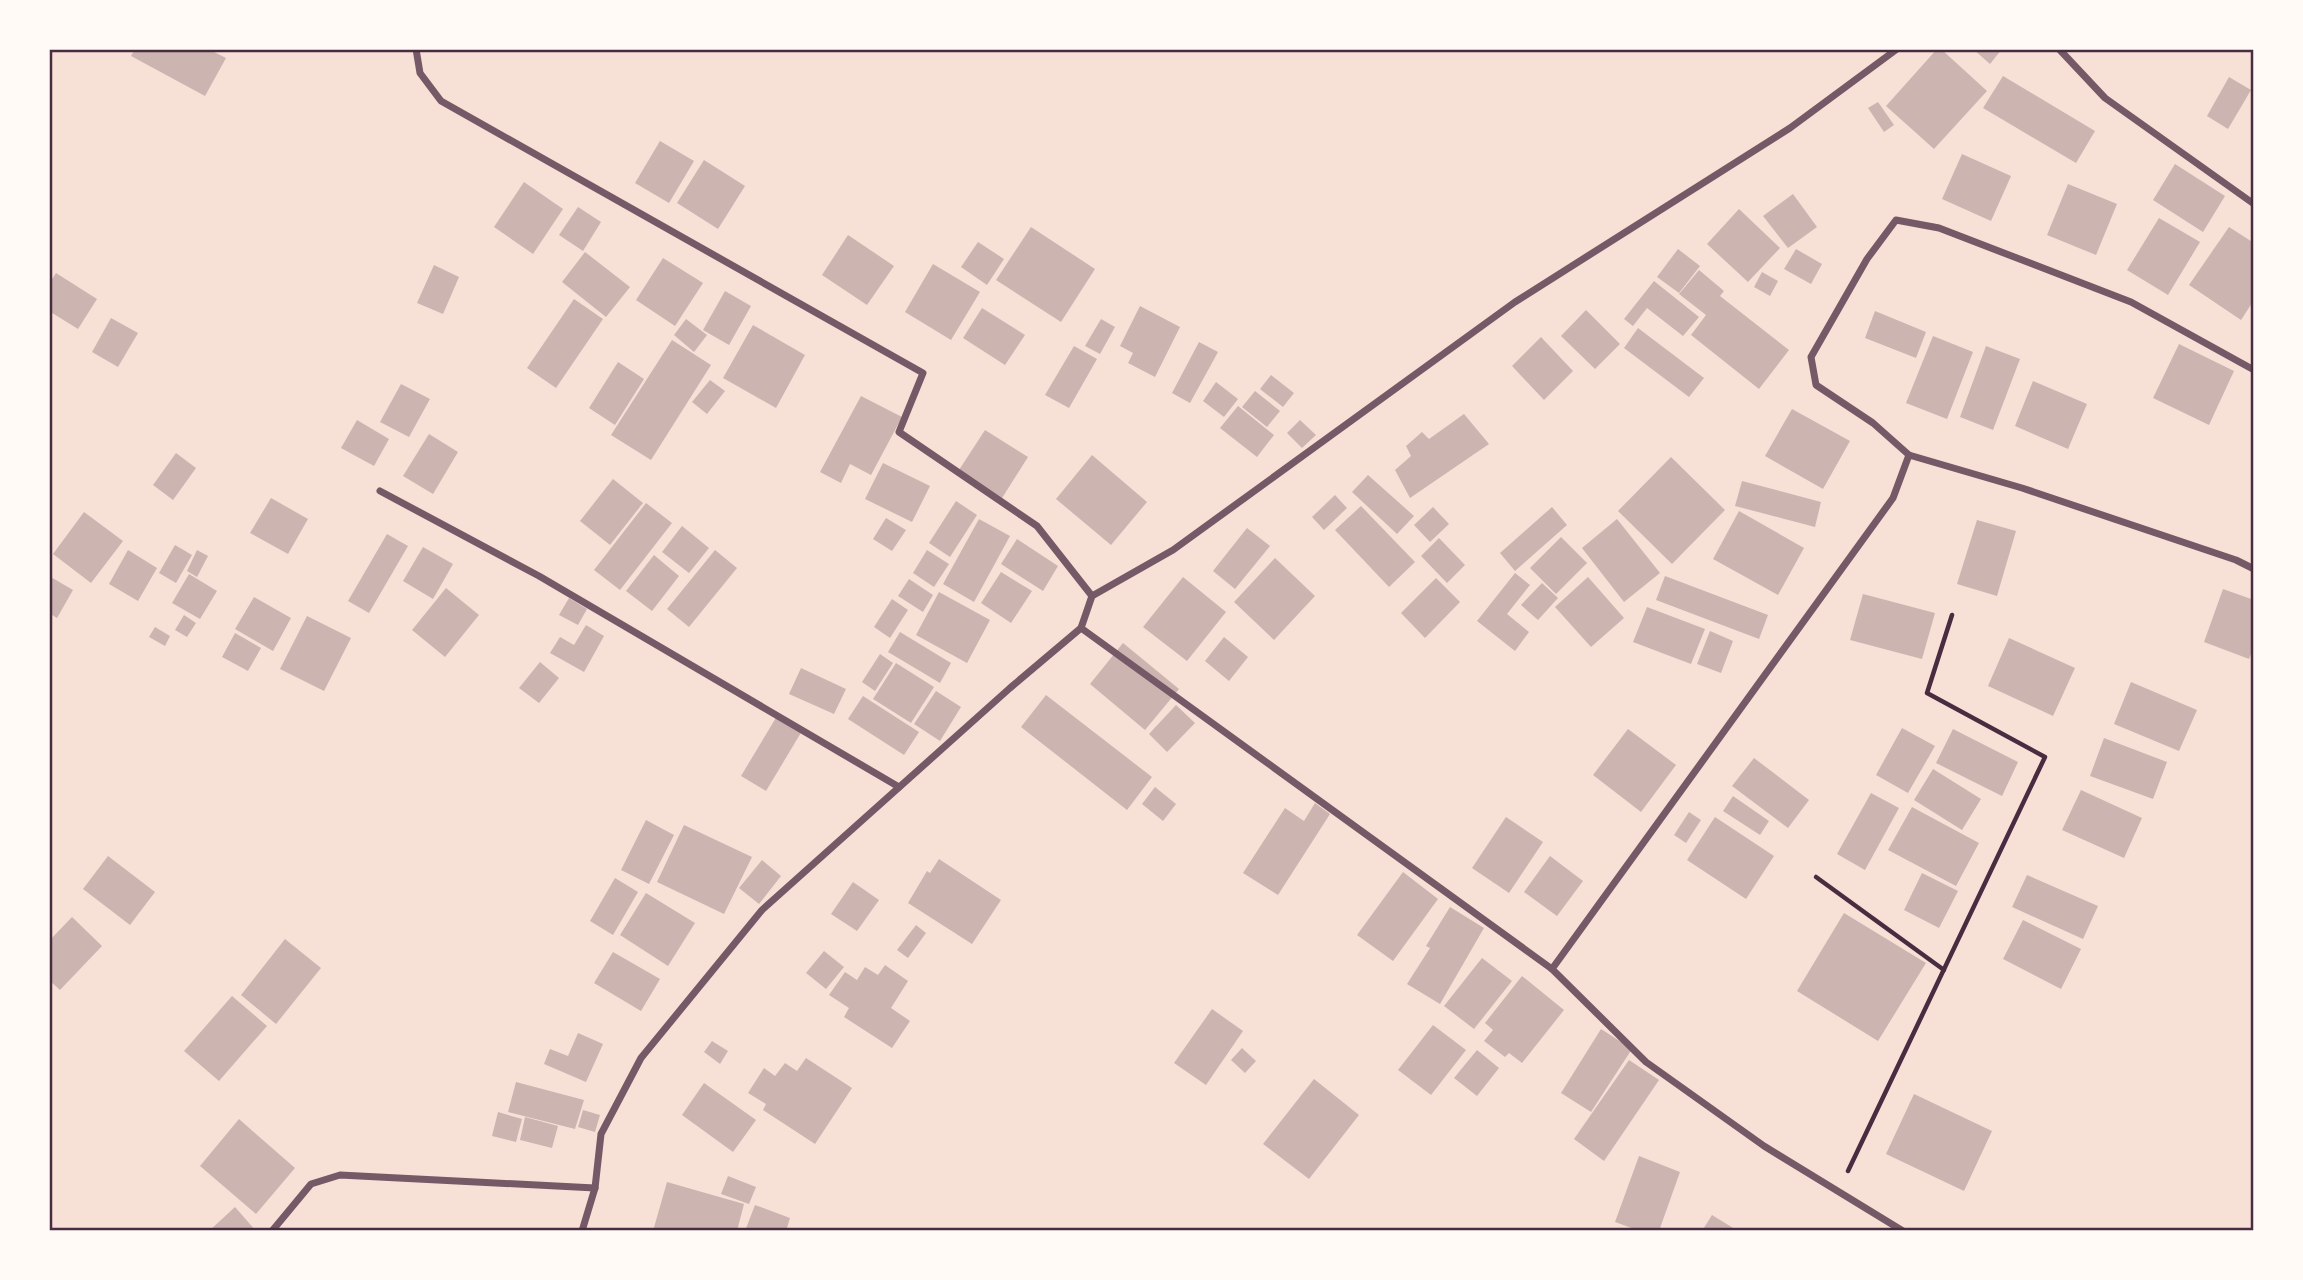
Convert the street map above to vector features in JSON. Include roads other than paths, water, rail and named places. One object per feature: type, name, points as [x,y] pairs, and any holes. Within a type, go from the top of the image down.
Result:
[{"type":"street","points":[[416,49],[420,73],[441,101],[923,373],[899,432],[1037,526],[1092,596]]},
{"type":"street","points":[[582,1231],[595,1188],[601,1134],[641,1058],[762,910],[1081,628],[1092,596],[1173,550],[1515,302],[1790,128],[1897,49]]},
{"type":"street","points":[[2059,49],[2105,98],[2254,204]]},
{"type":"street","points":[[2254,370],[2131,302],[1939,228],[1896,220],[1867,259],[1811,357],[1816,385],[1873,423],[1909,455],[2022,488],[2254,569]]},
{"type":"street","points":[[1552,969],[1893,498],[1909,455]]},
{"type":"street","points":[[380,491],[539,576],[899,787]]},
{"type":"street","points":[[1081,628],[1552,969],[1646,1062],[1764,1146],[1903,1231]]},
{"type":"street","points":[[272,1231],[311,1184],[340,1175],[595,1188]]}]
